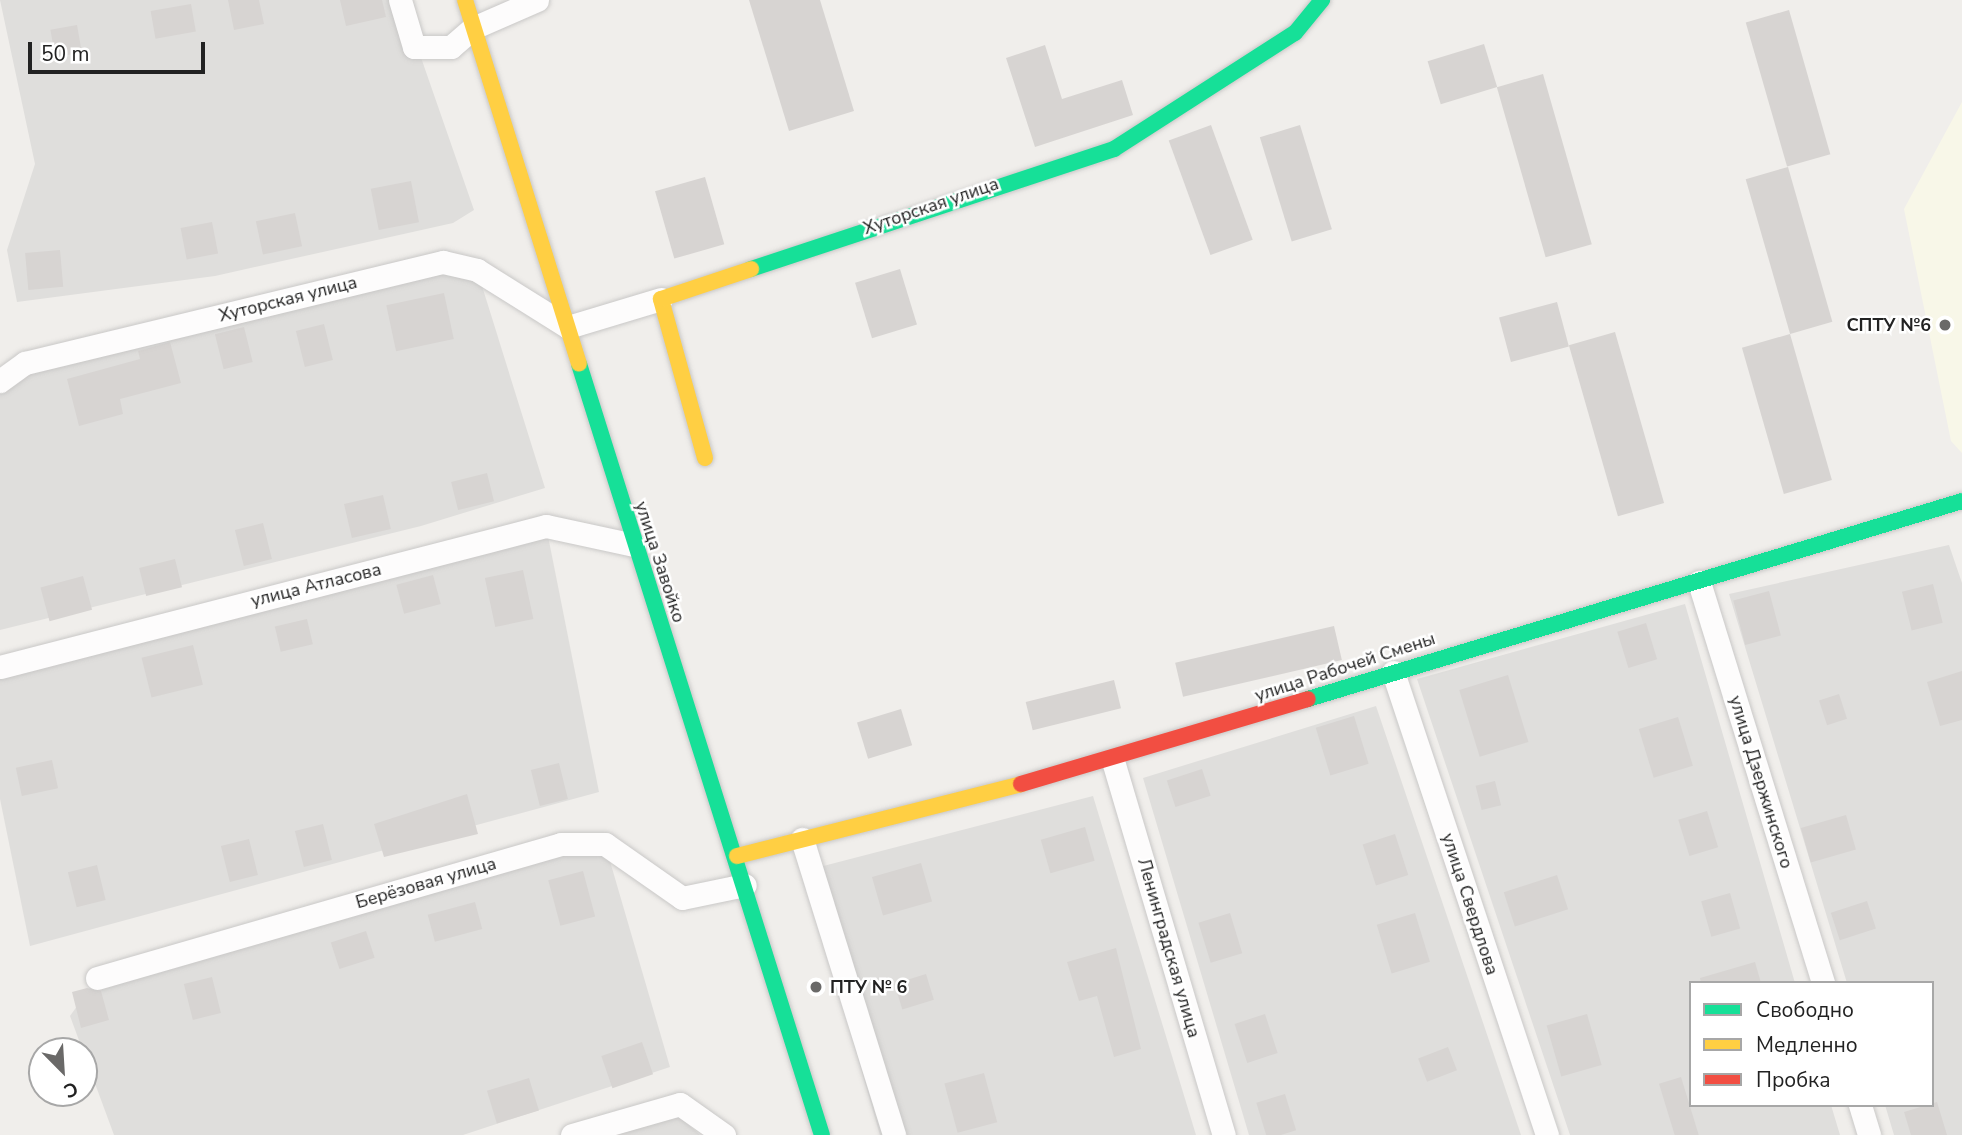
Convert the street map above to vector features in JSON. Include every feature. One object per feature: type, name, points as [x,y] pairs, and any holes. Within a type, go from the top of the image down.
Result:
[{"type":"street","points":[[400,0],[414,47],[451,47],[474,28],[537,0]]},
{"type":"street","name":"улица Завойко","points":[[465,0],[634,545],[737,856],[822,1135]]},
{"type":"street","name":"Хуторская улица","points":[[661,299],[1114,149],[1295,33],[1322,0]]},
{"type":"street","name":"Хуторская улица","points":[[0,381],[25,363],[443,262],[477,270],[568,327]]},
{"type":"street","points":[[568,327],[661,299],[705,458]]},
{"type":"street","name":"улица Рабочей Смены","points":[[737,856],[1113,761],[1393,672],[1962,503]]},
{"type":"street","name":"улица Атласова","points":[[0,667],[546,526],[634,545]]},
{"type":"street","name":"улица Дзержинского","points":[[1699,582],[1822,981]]},
{"type":"street","name":"улица Свердлова","points":[[1393,672],[1547,1135]]},
{"type":"street","name":"Ленинградская улица","points":[[1113,761],[1224,1135]]},
{"type":"street","points":[[802,839],[894,1135]]},
{"type":"street","name":"Берёзовая улица","points":[[97,978],[561,844],[605,844],[682,898],[745,885]]},
{"type":"street","points":[[572,1135],[680,1104],[724,1135]]},
{"type":"street","points":[[1861,1107],[1870,1135]]},
{"type":"shaded area","points":[[0,0],[401,0],[474,210],[453,223],[215,276],[17,302],[7,250],[35,164]]},
{"type":"shaded area","name":"СПТУ №6","points":[[1962,102],[1962,453],[1951,441],[1904,209]]},
{"type":"shaded area","points":[[443,262],[477,270],[545,488],[421,526],[0,630],[0,381]]},
{"type":"shaded area","points":[[546,526],[599,792],[30,946],[0,799],[0,667]]},
{"type":"shaded area","points":[[1949,545],[1962,583],[1962,1135],[1894,1135],[1886,1107],[1934,1107],[1934,981],[1846,981],[1729,594]]},
{"type":"shaded area","points":[[1685,604],[1794,981],[1689,981],[1689,1107],[1832,1107],[1840,1135],[1570,1135],[1417,679]]},
{"type":"shaded area","points":[[1376,706],[1521,1135],[1249,1135],[1143,778]]},
{"type":"shaded area","points":[[1093,796],[1196,1135],[880,1135],[804,871]]},
{"type":"shaded area","points":[[605,844],[670,1067],[463,1135],[114,1135],[98,1092],[98,1037],[78,1037],[70,1016],[97,978]]},
{"type":"shaded area","points":[[667,1106],[700,1135],[587,1135]]},
{"type":"building","points":[[228,0],[259,0],[264,24],[234,30]]},
{"type":"building","points":[[340,0],[382,0],[386,17],[346,26]]},
{"type":"building","points":[[749,0],[820,0],[854,111],[789,131]]},
{"type":"building","points":[[191,4],[196,32],[155,39],[151,11]]},
{"type":"building","points":[[1789,10],[1830,154],[1787,167],[1746,22]]},
{"type":"building","points":[[77,25],[82,53],[55,57],[50,30]]},
{"type":"building","points":[[1484,44],[1497,87],[1441,104],[1428,61]]},
{"type":"building","points":[[1045,45],[1062,99],[1122,80],[1133,115],[1035,147],[1006,58]]},
{"type":"building","points":[[1543,74],[1592,244],[1546,257],[1497,87]]},
{"type":"building","points":[[1211,125],[1253,240],[1210,255],[1169,140]]},
{"type":"building","points":[[1300,125],[1332,229],[1292,242],[1260,137]]},
{"type":"building","points":[[1788,167],[1832,322],[1790,334],[1746,179]]},
{"type":"building","points":[[705,177],[724,244],[674,259],[655,191]]},
{"type":"building","points":[[411,181],[419,222],[379,230],[371,189]]},
{"type":"building","points":[[295,213],[302,246],[263,255],[256,221]]},
{"type":"building","points":[[212,222],[218,253],[187,260],[181,228]]},
{"type":"building","points":[[60,250],[63,287],[28,290],[25,253]]},
{"type":"building","points":[[900,269],[917,324],[872,338],[855,283]]},
{"type":"building","points":[[444,293],[454,339],[396,351],[386,305]]},
{"type":"building","points":[[1557,302],[1569,346],[1511,362],[1499,318]]},
{"type":"building","points":[[324,324],[333,360],[305,367],[296,331]]},
{"type":"building","points":[[244,327],[253,362],[224,369],[215,334]]},
{"type":"building","points":[[1615,332],[1664,503],[1618,516],[1569,345]]},
{"type":"building","points":[[1790,334],[1832,480],[1784,494],[1742,348]]},
{"type":"building","points":[[170,342],[181,383],[120,399],[123,414],[79,426],[67,379],[140,359],[138,351]]},
{"type":"building","points":[[487,473],[494,501],[458,510],[451,482]]},
{"type":"building","points":[[383,495],[391,529],[352,538],[344,504]]},
{"type":"building","points":[[263,523],[272,559],[244,566],[235,530]]},
{"type":"building","points":[[175,559],[182,587],[146,596],[139,568]]},
{"type":"building","points":[[523,570],[533,619],[495,627],[485,578]]},
{"type":"building","points":[[433,575],[441,604],[404,614],[396,585]]},
{"type":"building","points":[[83,576],[92,610],[50,621],[40,587]]},
{"type":"building","points":[[1933,584],[1943,623],[1912,631],[1902,592]]},
{"type":"building","points":[[1769,591],[1781,635],[1745,645],[1733,601]]},
{"type":"building","points":[[307,619],[313,644],[281,652],[275,626]]},
{"type":"building","points":[[1646,623],[1657,659],[1628,668],[1617,632]]},
{"type":"building","points":[[1334,626],[1342,660],[1183,697],[1175,663]]},
{"type":"building","points":[[193,645],[203,685],[151,698],[142,658]]},
{"type":"building","points":[[1962,671],[1962,720],[1940,726],[1927,682]]},
{"type":"building","points":[[1508,675],[1528,742],[1480,757],[1459,690]]},
{"type":"building","points":[[1114,680],[1121,708],[1033,730],[1026,702]]},
{"type":"building","points":[[1839,694],[1847,719],[1827,725],[1819,700]]},
{"type":"building","points":[[901,709],[912,745],[868,759],[857,722]]},
{"type":"building","points":[[1354,716],[1369,764],[1330,776],[1316,728]]},
{"type":"building","points":[[1678,717],[1693,766],[1654,778],[1639,729]]},
{"type":"building","points":[[52,760],[58,788],[22,796],[16,768]]},
{"type":"building","points":[[559,763],[568,799],[540,806],[531,770]]},
{"type":"building","points":[[1202,769],[1211,796],[1175,807],[1167,780]]},
{"type":"building","points":[[1495,781],[1501,805],[1482,810],[1476,786]]},
{"type":"building","points":[[467,794],[478,834],[384,857],[374,824]]},
{"type":"building","points":[[1707,811],[1718,847],[1689,856],[1678,820]]},
{"type":"building","points":[[1846,815],[1856,850],[1811,863],[1801,828]]},
{"type":"building","points":[[323,824],[332,860],[304,867],[295,831]]},
{"type":"building","points":[[1085,827],[1095,861],[1050,873],[1041,840]]},
{"type":"building","points":[[1395,834],[1408,875],[1376,885],[1363,845]]},
{"type":"building","points":[[249,839],[258,875],[230,882],[221,846]]},
{"type":"building","points":[[921,863],[932,901],[883,916],[872,877]]},
{"type":"building","points":[[97,865],[106,900],[77,907],[68,872]]},
{"type":"building","points":[[583,871],[595,916],[560,926],[548,880]]},
{"type":"building","points":[[1557,875],[1568,909],[1515,927],[1504,892]]},
{"type":"building","points":[[1730,893],[1740,929],[1711,937],[1701,901]]},
{"type":"building","points":[[1867,901],[1876,929],[1840,940],[1831,913]]},
{"type":"building","points":[[475,902],[482,929],[435,942],[428,915]]},
{"type":"building","points":[[1230,913],[1242,953],[1211,963],[1198,923]]},
{"type":"building","points":[[1415,913],[1430,962],[1392,973],[1377,925]]},
{"type":"building","points":[[366,931],[375,958],[339,969],[331,942]]},
{"type":"building","points":[[1116,948],[1141,1049],[1114,1057],[1097,996],[1079,1001],[1067,962]]},
{"type":"building","points":[[1755,962],[1760,981],[1701,981],[1700,978]]},
{"type":"building","points":[[926,974],[934,1000],[902,1009],[894,984]]},
{"type":"building","points":[[212,977],[221,1013],[193,1020],[184,984]]},
{"type":"building","points":[[87,988],[101,991],[109,1020],[81,1028],[72,992]]},
{"type":"building","points":[[1265,1014],[1278,1053],[1247,1063],[1235,1024]]},
{"type":"building","points":[[1587,1014],[1602,1065],[1561,1077],[1547,1026]]},
{"type":"building","points":[[642,1042],[653,1074],[612,1088],[601,1056]]},
{"type":"building","points":[[1448,1047],[1457,1070],[1427,1082],[1418,1058]]},
{"type":"building","points":[[984,1073],[997,1122],[958,1133],[944,1084]]},
{"type":"building","points":[[1681,1077],[1699,1135],[1675,1135],[1659,1084]]},
{"type":"building","points":[[529,1078],[539,1111],[497,1123],[487,1091]]},
{"type":"building","points":[[1285,1094],[1296,1130],[1281,1135],[1266,1135],[1256,1103]]},
{"type":"building","points":[[1937,1102],[1947,1135],[1911,1135],[1904,1112],[1920,1107],[1934,1107],[1934,1103]]},
{"type":"traffic: fast","points":[[751,269],[1114,149],[1295,33],[1322,0]]},
{"type":"traffic: fast","points":[[579,364],[822,1135]]},
{"type":"traffic: fast","points":[[1308,699],[1962,501]]},
{"type":"traffic: slow","points":[[465,0],[579,364]]},
{"type":"traffic: slow","points":[[705,458],[661,299],[751,269]]},
{"type":"traffic: slow","points":[[737,856],[1021,784]]},
{"type":"traffic: jam","points":[[1021,784],[1308,699]]},
{"type":"place","name":"СПТУ №6","points":[[1945,325]]},
{"type":"place","name":"ПТУ № 6","points":[[816,987]]}]
